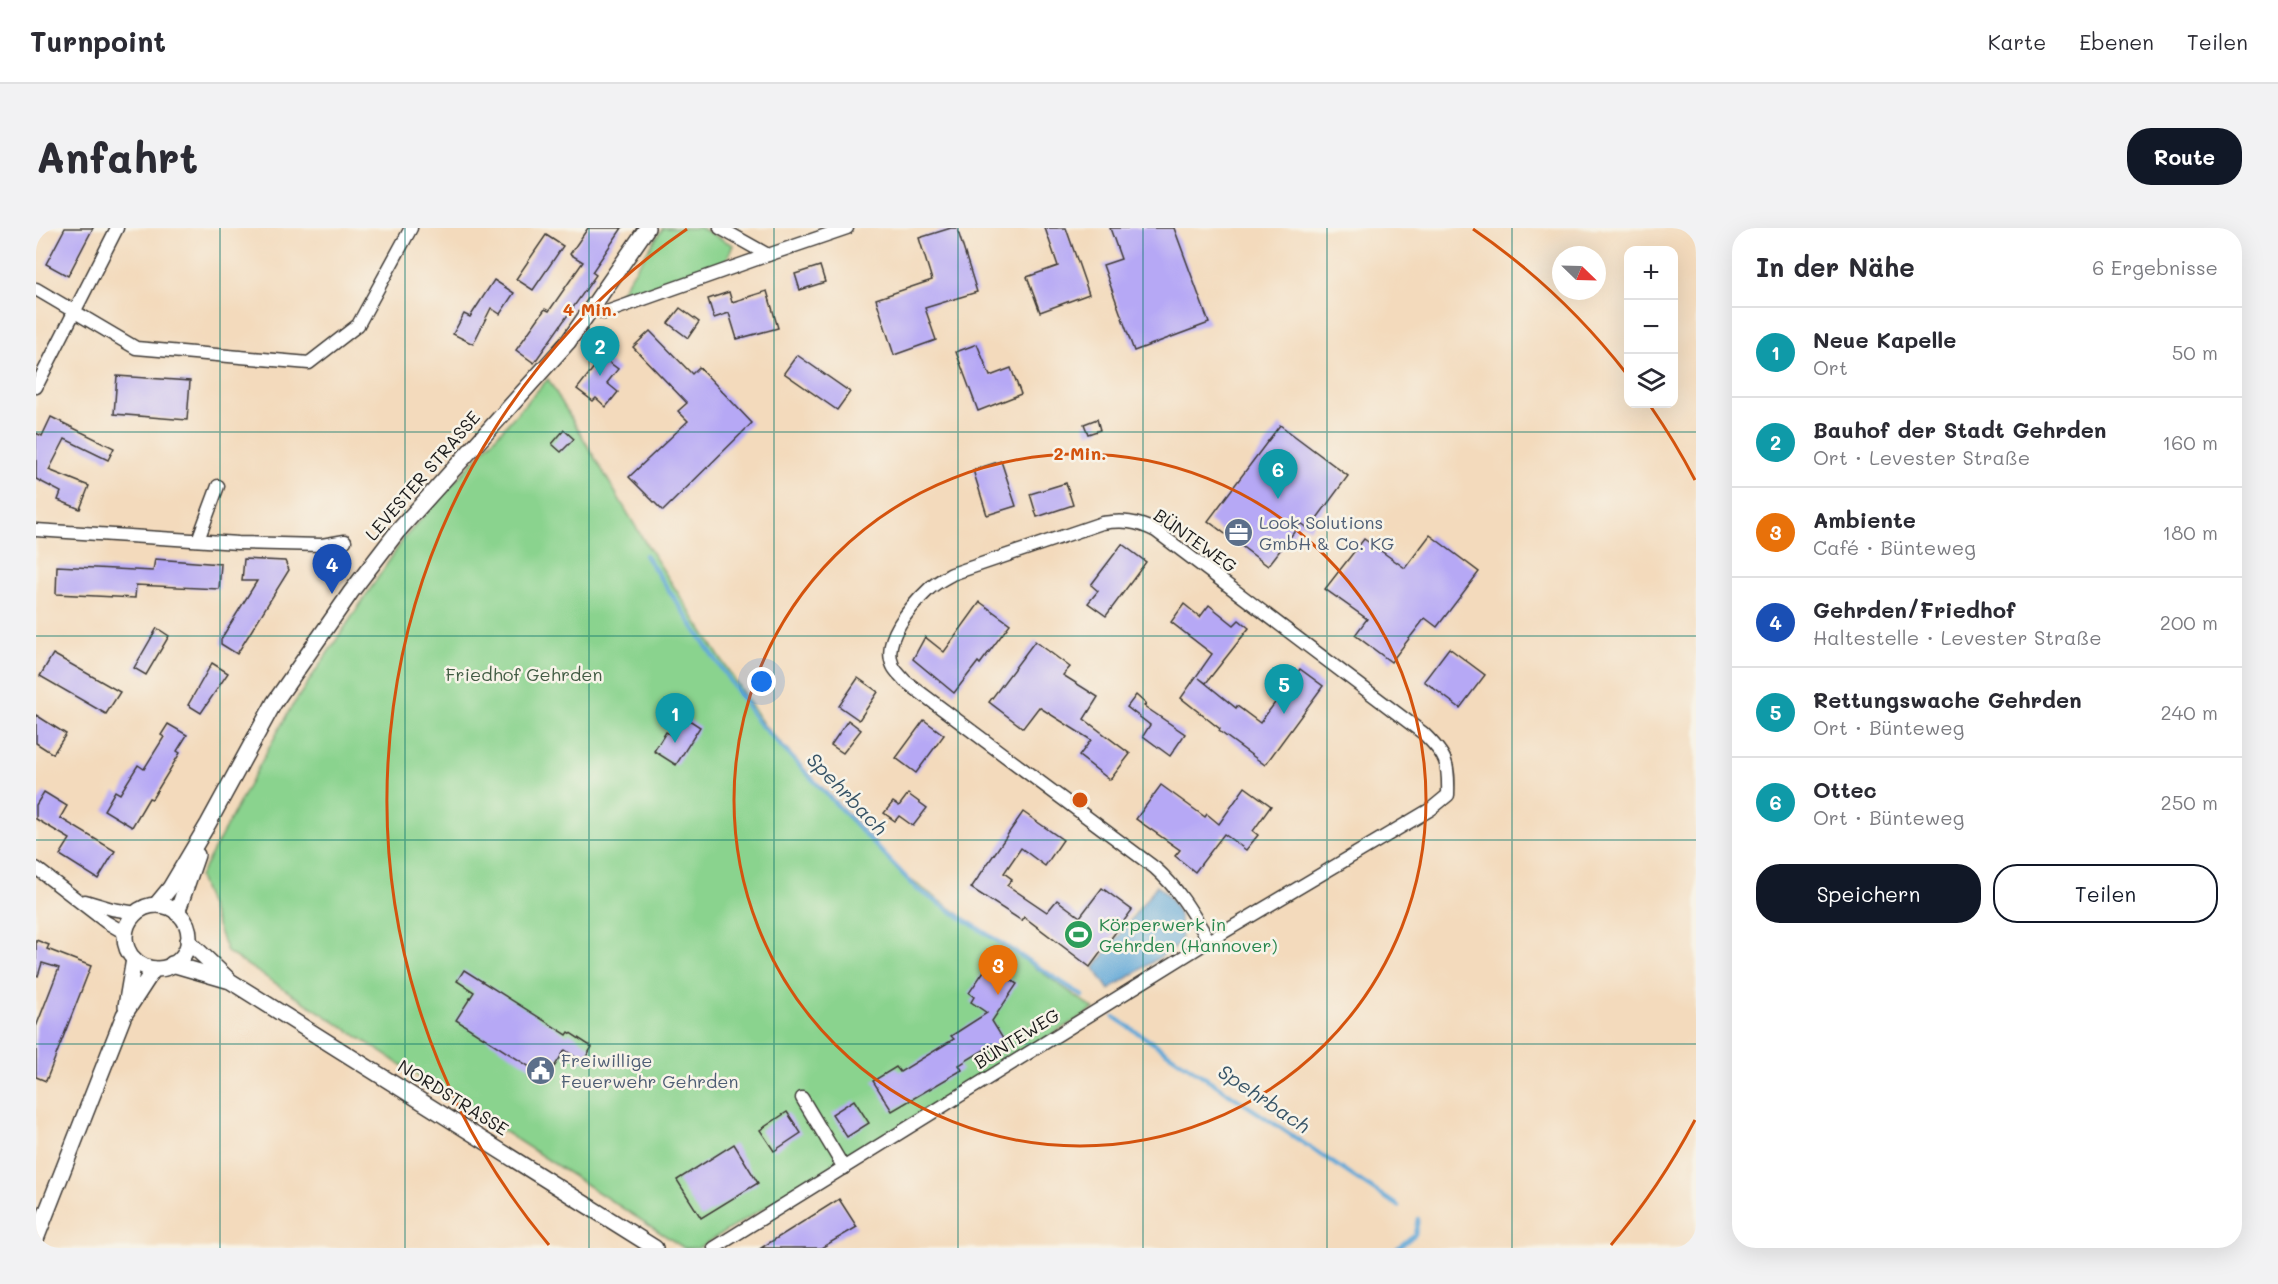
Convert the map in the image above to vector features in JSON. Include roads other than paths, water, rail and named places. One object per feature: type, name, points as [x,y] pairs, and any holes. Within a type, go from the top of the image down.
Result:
[{"type":"street","points":[[36,387],[117,228]]},
{"type":"street","points":[[36,289],[136,348],[309,363],[358,325],[411,228]]},
{"type":"street","name":"LEVESTER STRASSE","points":[[156,905],[170,888],[208,824],[274,703],[351,592],[397,532],[546,367],[594,307],[647,228]]},
{"type":"street","points":[[720,228],[768,255]]},
{"type":"street","points":[[594,307],[604,314],[847,228]]},
{"type":"street","points":[[198,540],[218,486]]},
{"type":"street","name":"BÜNTEWEG","points":[[714,1248],[1209,941],[1441,802],[1448,795],[1449,770],[1439,748],[1423,732],[1155,531],[1139,523],[1121,520],[1102,523],[952,574],[930,587],[911,609],[894,635],[890,652],[893,667],[905,681],[1155,868],[1184,899],[1209,941]]},
{"type":"street","points":[[36,530],[322,545],[345,541]]},
{"type":"street","name":"LEVESTER STRASSE","points":[[177,913],[208,824]]},
{"type":"street","points":[[36,868],[106,922],[125,933]]},
{"type":"street","points":[[78,899],[136,913]]},
{"type":"street","points":[[156,905],[170,908],[185,922],[188,941],[180,959],[154,969],[134,959],[126,946],[125,933],[131,918],[136,913],[156,905]]},
{"type":"street","name":"NORDSTRASSE","points":[[188,941],[230,981],[655,1248]]},
{"type":"street","points":[[36,1239],[124,1015],[134,959]]},
{"type":"street","name":"NORDSTRASSE","points":[[172,964],[230,981]]},
{"type":"street","points":[[124,1015],[154,969]]},
{"type":"street","points":[[802,1098],[844,1168]]},
{"type":"water","points":[[1157,885],[1170,898],[1178,912],[1181,926],[1180,944],[1109,990],[1094,968]]},
{"type":"waterway","name":"Spehrbach","points":[[645,555],[757,721],[917,889],[1083,996]]},
{"type":"waterway","name":"Spehrbach","points":[[1114,1017],[1398,1206]]},
{"type":"waterway","name":"Spehrbach","points":[[1398,1248],[1415,1234],[1418,1219]]},
{"type":"place","name":"Bauhof der Stadt Gehrden","points":[[600,376]]},
{"type":"place","name":"Ottec","points":[[1278,499]]},
{"type":"place","name":"Look Solutions GmbH & Co. KG","points":[[1238,533]]},
{"type":"place","name":"Gehrden/Friedhof","points":[[332,594]]},
{"type":"place","name":"Rettungswache Gehrden","points":[[1284,714]]},
{"type":"place","name":"Neue Kapelle","points":[[675,743]]},
{"type":"place","name":"Körperwerk in Gehrden (Hannover)","points":[[1078,935]]},
{"type":"place","name":"Ambiente","points":[[998,995]]},
{"type":"place","name":"Freiwillige Feuerwehr Gehrden","points":[[540,1071]]},
{"type":"park label","name":"Friedhof Gehrden","points":[[524,675]]}]
